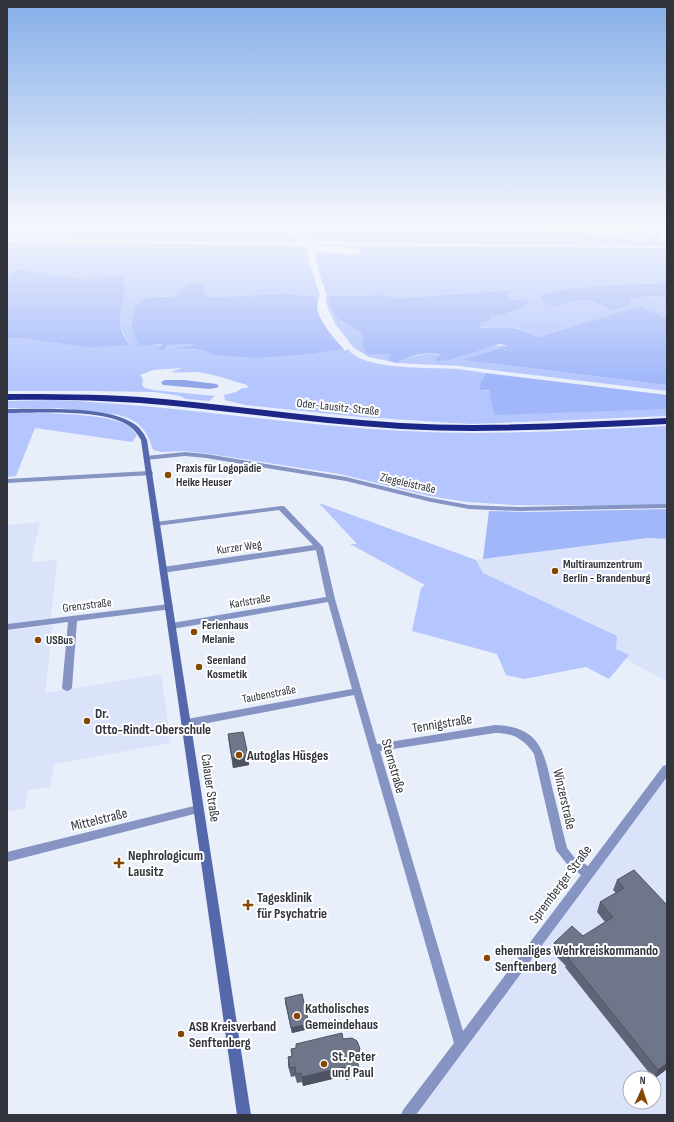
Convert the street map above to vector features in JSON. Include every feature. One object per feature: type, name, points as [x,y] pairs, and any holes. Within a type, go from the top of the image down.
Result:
[{"type":"highway","name":"Oder-Lausitz-Straße","points":[[7,397],[90,397],[151,401],[402,426],[516,428],[667,421]]},
{"type":"street","name":"Calauer Straße","points":[[7,411],[61,412],[117,419],[133,426],[138,430],[144,440],[244,1115]]},
{"type":"street","name":"Ziegeleistraße","points":[[146,458],[179,454],[206,456],[346,479],[431,500],[469,506],[519,509],[667,506]]},
{"type":"street","points":[[7,481],[148,473]]},
{"type":"street","points":[[156,524],[281,508],[319,547]]},
{"type":"street","name":"Kurzer Weg","points":[[163,570],[319,547]]},
{"type":"street","name":"Sternstraße","points":[[319,547],[331,599],[357,691],[461,1045]]},
{"type":"street","name":"Karlstraße","points":[[172,626],[331,599]]},
{"type":"street","name":"Grenzstraße","points":[[7,627],[169,607]]},
{"type":"street","points":[[67,688],[73,619]]},
{"type":"street","name":"Taubenstraße","points":[[187,723],[357,691]]},
{"type":"street","name":"Tennigstraße","points":[[374,748],[495,729],[505,729],[514,732]]},
{"type":"street","name":"Winzerstraße","points":[[514,732],[523,735],[532,742],[539,753],[562,850],[570,860],[588,873]]},
{"type":"street","name":"Spremberger Straße","points":[[408,1115],[667,769]]},
{"type":"street","name":"Mittelstraße","points":[[7,857],[198,809]]},
{"type":"shaded area","points":[[9,276],[66,276],[83,279],[122,276],[124,294],[120,325],[129,345],[88,348],[23,338],[7,338],[7,278]]},
{"type":"shaded area","points":[[66,276],[109,276],[83,279]]},
{"type":"shaded area","points":[[122,276],[314,276],[320,296],[318,298],[312,296],[278,295],[212,297],[204,293],[201,284],[177,296],[162,296],[145,345],[194,344],[192,346],[176,349],[201,350],[262,358],[315,354],[344,349],[344,351],[348,349],[356,356],[368,361],[382,364],[416,368],[458,369],[486,373],[481,381],[481,390],[667,409],[667,416],[471,424],[360,417],[245,405],[225,400],[224,395],[236,392],[242,388],[248,388],[247,385],[203,373],[171,372],[182,368],[153,370],[140,375],[143,379],[142,385],[145,388],[153,390],[215,396],[209,401],[186,399],[180,396],[155,392],[7,391],[7,338],[23,338],[88,348],[129,344],[120,326]]},
{"type":"shaded area","points":[[320,276],[667,276],[667,283],[609,285],[565,289],[539,295],[544,304],[557,307],[567,302],[586,300],[597,303],[606,308],[631,304],[630,300],[648,296],[657,296],[667,299],[667,318],[639,306],[538,337],[517,328],[480,328],[481,323],[489,321],[491,316],[505,314],[526,306],[527,299],[514,300],[506,296],[514,290],[397,298],[384,295],[328,296],[330,305],[336,316],[363,335],[362,344],[390,354],[397,363],[369,357],[354,348],[336,325],[330,313],[326,302],[327,295]]},
{"type":"shaded area","points":[[667,283],[667,299],[653,296],[630,300],[631,304],[617,309],[610,309],[593,302],[583,300],[572,301],[557,307],[544,304],[539,295],[565,289],[609,285]]},
{"type":"shaded area","points":[[189,284],[202,284],[204,293],[212,297],[287,294],[301,296],[313,295],[318,298],[317,308],[321,319],[332,336],[344,349],[315,354],[262,358],[214,355],[210,352],[195,349],[174,349],[192,346],[194,344],[167,345],[163,351],[159,349],[162,344],[138,346],[132,325],[135,304],[140,304],[145,298],[176,296],[179,291]]},
{"type":"shaded area","points":[[514,290],[507,296],[514,300],[528,299],[526,306],[505,314],[491,316],[489,321],[481,323],[480,328],[503,327],[523,330],[538,337],[639,306],[667,318],[667,385],[462,360],[508,346],[500,344],[449,360],[437,362],[436,358],[441,355],[424,354],[412,356],[397,363],[389,360],[390,354],[366,354],[362,344],[363,335],[336,316],[332,311],[328,296],[384,295],[397,298]]},
{"type":"shaded area","points":[[501,345],[509,346],[463,360],[667,385],[667,391],[459,366],[397,363],[407,358],[424,354],[441,355],[437,362],[492,346]]},
{"type":"shaded area","points":[[486,373],[667,395],[667,409],[494,415],[489,390],[480,390],[481,381]]},
{"type":"shaded area","points":[[165,380],[184,380],[217,384],[219,387],[210,389],[163,385],[161,382]]},
{"type":"shaded area","points":[[55,400],[143,406],[318,424],[405,431],[504,433],[667,426],[667,506],[513,505],[467,502],[429,496],[340,474],[210,454],[185,451],[161,452],[153,450],[142,427],[132,420],[119,415],[58,408],[7,408],[7,401]]},
{"type":"shaded area","points":[[7,413],[70,414],[104,418],[118,421],[129,426],[137,435],[132,442],[35,428],[16,476],[7,477]]},
{"type":"shaded area","points":[[319,503],[476,560],[483,573],[617,636],[616,649],[629,655],[609,679],[586,667],[524,679],[506,675],[497,654],[412,631],[421,588],[425,585],[350,544],[357,544]]},
{"type":"shaded area","points":[[667,509],[667,539],[648,538],[483,559],[489,511],[528,512]]},
{"type":"shaded area","points":[[40,522],[31,562],[57,560],[51,618],[7,624],[7,525]]},
{"type":"shaded area","points":[[648,538],[667,539],[667,681],[645,670],[483,573],[476,560]]},
{"type":"shaded area","name":"Dr. Otto-Rindt-Oberschule","points":[[53,625],[45,693],[161,674],[171,743],[54,764],[50,787],[28,790],[25,808],[7,812],[7,631]]},
{"type":"shaded area","points":[[667,778],[667,1115],[417,1115],[609,854]]},
{"type":"building","points":[[243,732],[248,755],[232,758],[228,734]]},
{"type":"building","points":[[634,870],[667,905],[667,1063],[658,1070],[568,958],[570,957],[554,943],[572,926],[583,936],[613,917],[600,902],[624,888],[617,880]]},
{"type":"building","name":"Katholisches Gemeindehaus","points":[[302,994],[309,1024],[291,1028],[285,998]]},
{"type":"building","name":"St. Peter und Paul","points":[[342,1033],[343,1039],[352,1038],[357,1041],[360,1049],[355,1056],[359,1067],[346,1071],[345,1067],[302,1077],[301,1073],[296,1074],[295,1067],[290,1068],[288,1057],[292,1056],[291,1049],[296,1048],[296,1044]]},
{"type":"place","name":"Praxis für Logopädie Heike Heuser","points":[[168,475]]},
{"type":"place","name":"Multiraumzentrum Berlin - Brandenburg","points":[[555,571]]},
{"type":"place","name":"Ferienhaus Melanie","points":[[194,632]]},
{"type":"place","name":"USBus","points":[[38,640]]},
{"type":"place","name":"Seenland Kosmetik","points":[[199,667]]},
{"type":"place","name":"Dr. Otto-Rindt-Oberschule","points":[[87,721]]},
{"type":"place","name":"Autoglas Hüsges","points":[[239,755]]},
{"type":"place","name":"Nephrologicum Lausitz","points":[[119,863]]},
{"type":"place","name":"Tagesklinik für Psychatrie","points":[[248,905]]},
{"type":"place","name":"ehemaliges Wehrkreiskommando Senftenberg","points":[[487,958]]},
{"type":"place","name":"Katholisches Gemeindehaus","points":[[297,1016]]},
{"type":"place","name":"ASB Kreisverband Senftenberg","points":[[181,1034]]},
{"type":"place","name":"St. Peter und Paul","points":[[324,1064]]}]
